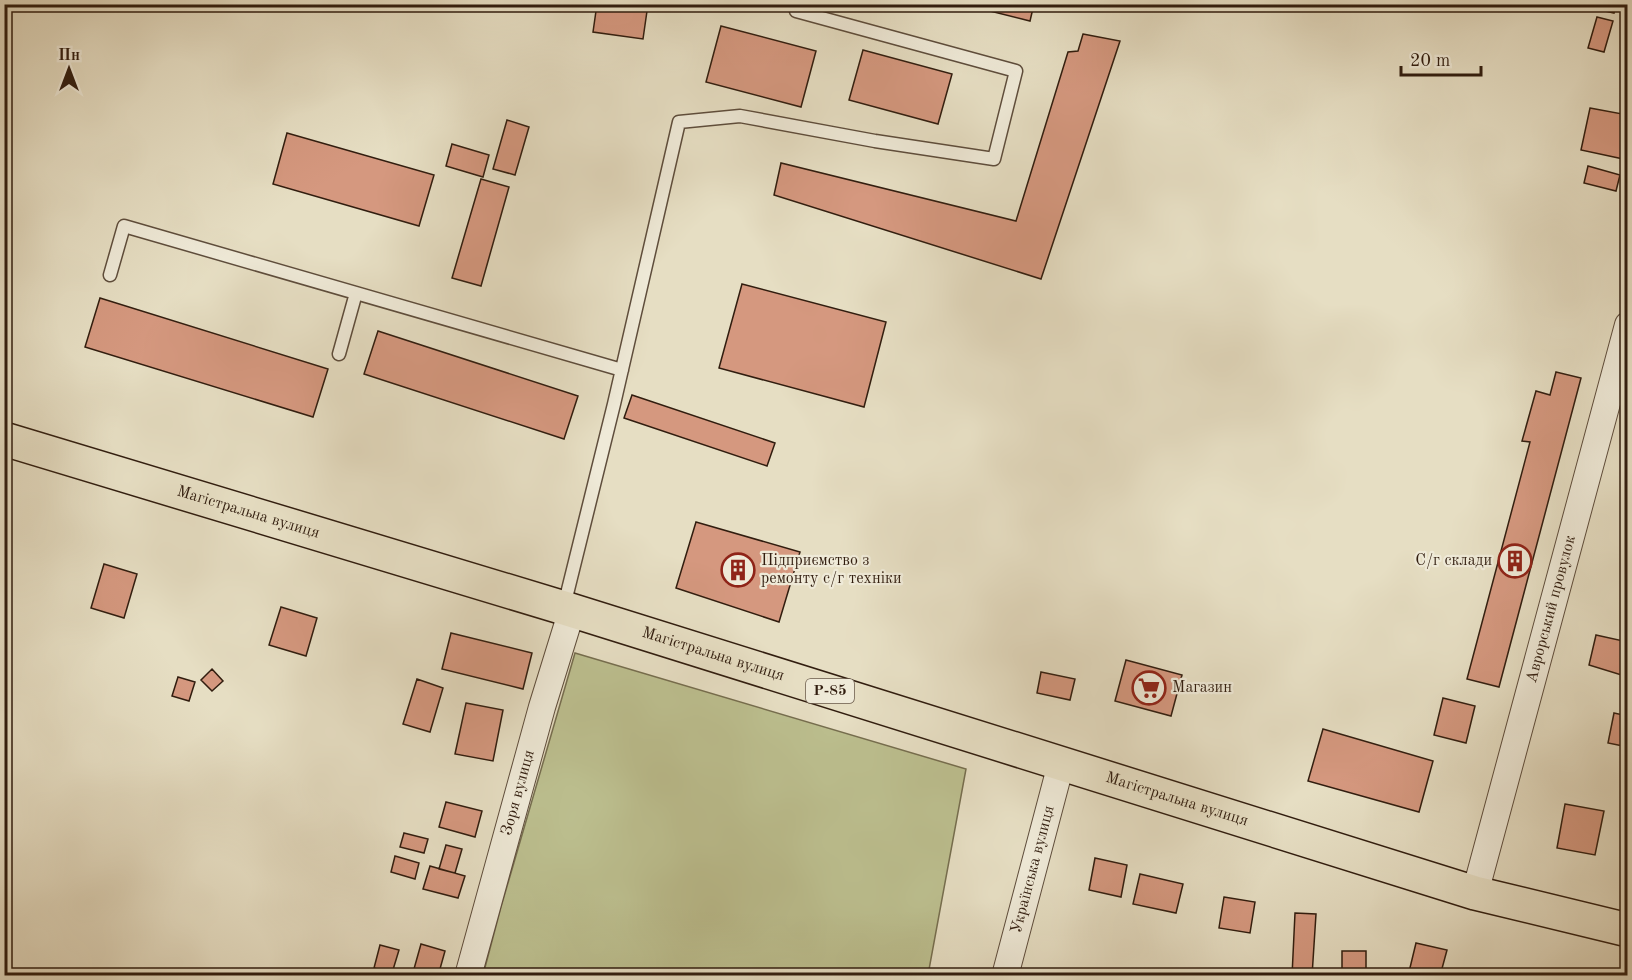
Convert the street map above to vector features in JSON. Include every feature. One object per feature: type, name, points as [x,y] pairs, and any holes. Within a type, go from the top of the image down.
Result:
[{"type":"main road","name":"Магістральна вулиця","points":[[19,444],[568,609],[1474,893],[1628,930]]},
{"type":"street","name":"Аврорський провулок","points":[[1474,893],[1628,325]]},
{"type":"street","name":"Зоря вулиця","points":[[468,975],[568,609]]},
{"type":"street","name":"Українська вулиця","points":[[1005,975],[1061,764]]},
{"type":"lane","points":[[568,609],[679,122],[740,116],[875,141],[994,159],[1016,71],[796,11]]},
{"type":"lane","points":[[110,275],[124,226],[622,369]]},
{"type":"lane","points":[[339,354],[356,293]]},
{"type":"green space","points":[[575,653],[966,769],[928,975],[483,975]]},
{"type":"building","points":[[597,4],[648,4],[643,39],[593,32]]},
{"type":"building","points":[[962,4],[1034,4],[1030,21]]},
{"type":"building","points":[[1597,4],[1616,4],[1614,13],[1596,9]]},
{"type":"building","points":[[1597,17],[1613,21],[1604,52],[1588,48]]},
{"type":"building","points":[[721,26],[816,51],[801,107],[706,82]]},
{"type":"building","points":[[1083,34],[1120,41],[1041,279],[774,195],[781,163],[1016,221],[1068,52],[1078,51]]},
{"type":"building","points":[[863,50],[952,74],[938,124],[849,100]]},
{"type":"building","points":[[1628,60],[1628,79],[1624,78]]},
{"type":"building","points":[[1590,108],[1628,115],[1628,160],[1581,150]]},
{"type":"building","points":[[507,120],[529,127],[515,175],[493,169]]},
{"type":"building","points":[[287,133],[434,175],[419,226],[273,184]]},
{"type":"building","points":[[452,144],[489,155],[483,177],[446,166]]},
{"type":"building","points":[[1588,166],[1620,175],[1616,191],[1584,183]]},
{"type":"building","points":[[481,179],[509,187],[481,286],[452,278]]},
{"type":"building","points":[[742,284],[886,322],[864,407],[719,368]]},
{"type":"building","points":[[100,298],[328,369],[313,417],[85,347]]},
{"type":"building","points":[[378,331],[578,396],[564,439],[364,374]]},
{"type":"building","name":"С/г склади","points":[[1556,372],[1581,378],[1499,687],[1467,679],[1530,442],[1522,441],[1536,391],[1550,395]]},
{"type":"building","points":[[632,395],[775,443],[767,466],[624,418]]},
{"type":"building","name":"Підприємство з ремонту с/г техніки","points":[[696,522],[800,552],[779,622],[676,588]]},
{"type":"building","points":[[104,564],[137,574],[124,618],[91,608]]},
{"type":"building","points":[[281,607],[317,618],[306,656],[269,645]]},
{"type":"building","points":[[451,633],[532,653],[523,689],[442,669]]},
{"type":"building","points":[[1596,635],[1628,642],[1628,677],[1589,665]]},
{"type":"building","name":"Магазин","points":[[1126,660],[1182,675],[1171,716],[1115,701]]},
{"type":"building","points":[[212,669],[223,681],[212,691],[201,680]]},
{"type":"building","points":[[1041,672],[1075,679],[1070,700],[1037,693]]},
{"type":"building","points":[[178,677],[195,682],[189,701],[172,696]]},
{"type":"building","points":[[417,679],[443,688],[430,732],[403,724]]},
{"type":"building","points":[[1443,698],[1475,706],[1466,743],[1434,735]]},
{"type":"building","points":[[466,703],[503,710],[493,761],[455,754]]},
{"type":"building","points":[[1614,713],[1628,716],[1628,747],[1608,743]]},
{"type":"building","points":[[1323,729],[1433,761],[1419,812],[1308,781]]},
{"type":"building","points":[[446,802],[482,811],[475,837],[439,827]]},
{"type":"building","points":[[1565,804],[1604,811],[1595,855],[1557,848]]},
{"type":"building","points":[[404,833],[428,839],[424,853],[400,847]]},
{"type":"building","points":[[446,845],[462,849],[455,873],[439,869]]},
{"type":"building","points":[[395,856],[419,863],[415,879],[391,872]]},
{"type":"building","points":[[1095,858],[1127,865],[1121,897],[1089,890]]},
{"type":"building","points":[[430,866],[465,876],[458,898],[423,889]]},
{"type":"building","points":[[1140,874],[1183,884],[1176,913],[1133,904]]},
{"type":"building","points":[[1224,897],[1255,902],[1250,933],[1219,928]]},
{"type":"building","points":[[1295,913],[1316,914],[1312,976],[1292,976]]},
{"type":"building","points":[[1416,943],[1447,950],[1440,976],[1408,976]]},
{"type":"building","points":[[421,944],[445,951],[438,976],[412,976]]},
{"type":"building","points":[[380,945],[399,950],[392,973],[374,968]]},
{"type":"building","points":[[1342,951],[1366,951],[1366,976],[1342,976]]},
{"type":"building","points":[[1084,969],[1114,976],[1082,976]]},
{"type":"place","name":"С/г склади","points":[[1515,561]]},
{"type":"place","name":"Підприємство з ремонту с/г техніки","points":[[738,570]]},
{"type":"place","name":"Магазин","points":[[1149,688]]}]
